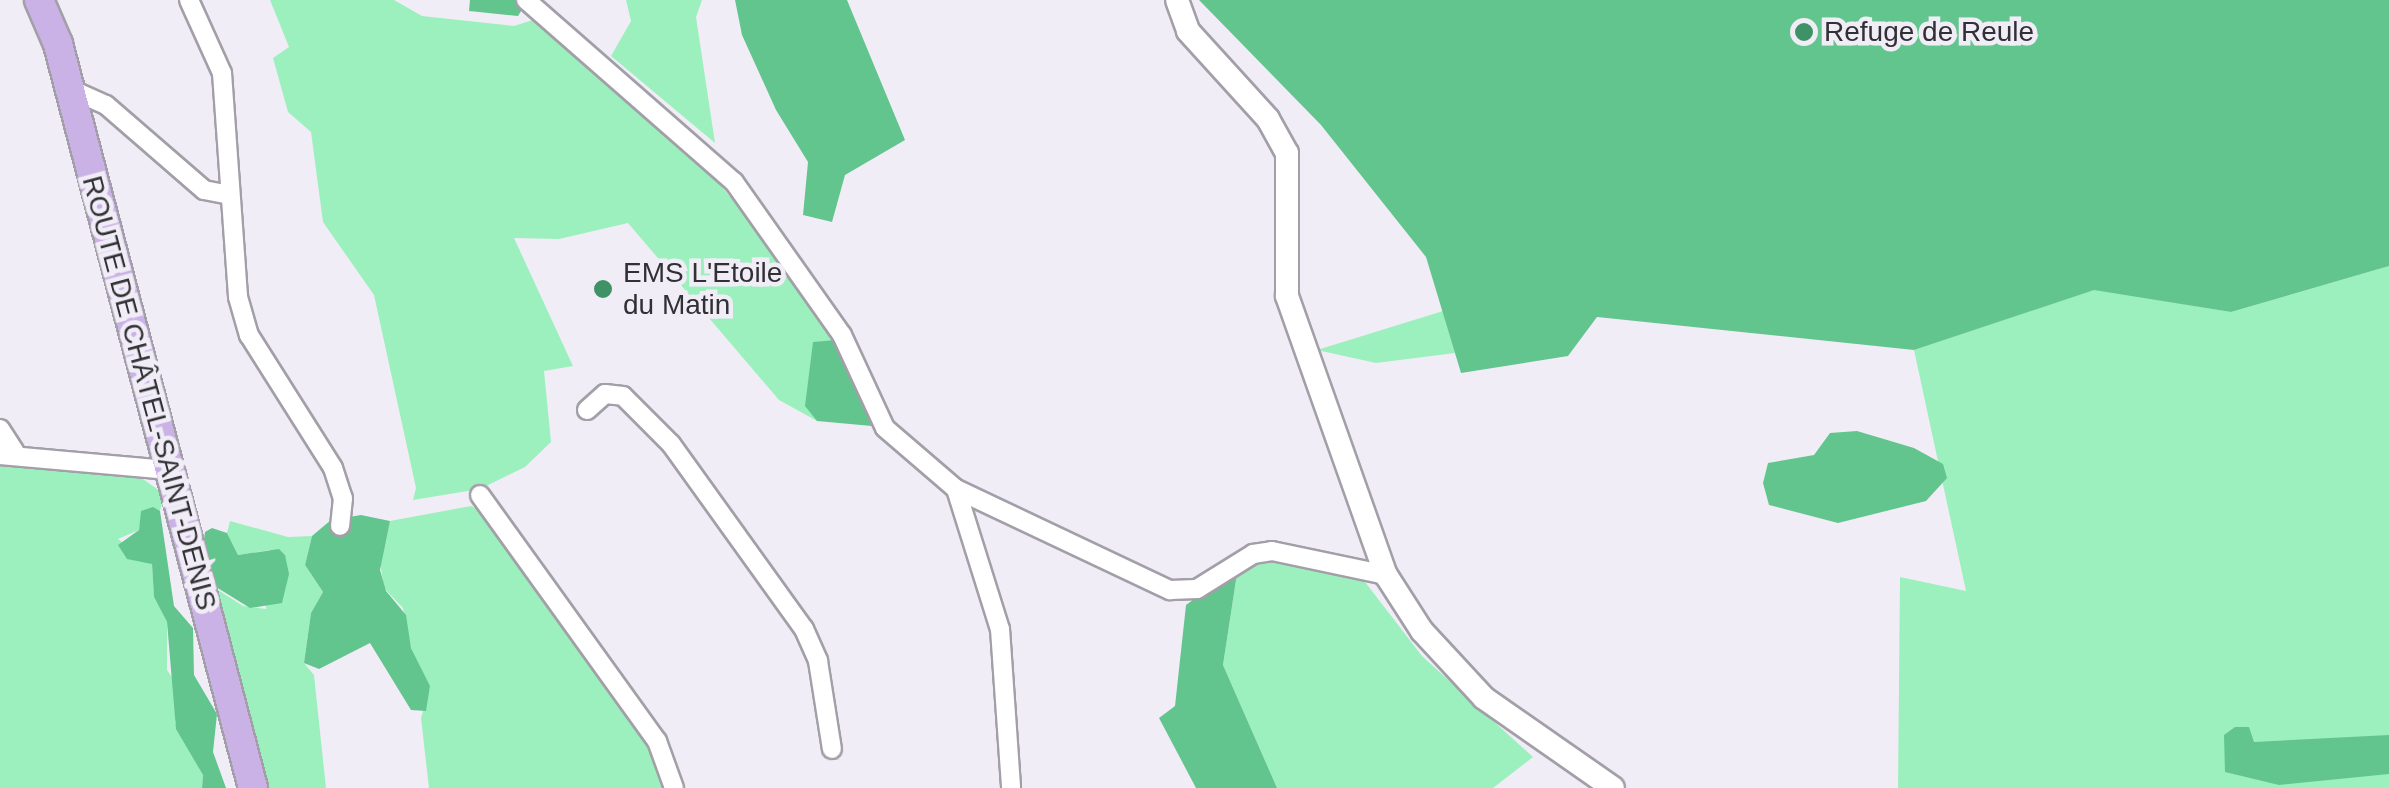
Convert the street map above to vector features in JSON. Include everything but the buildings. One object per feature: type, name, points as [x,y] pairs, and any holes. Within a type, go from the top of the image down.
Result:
[{"type":"main road","name":"ROUTE DE CHÂTEL-SAINT-DENIS","points":[[39,0],[70,89],[253,788]]},
{"type":"street","points":[[189,0],[222,73],[232,139],[229,195],[238,297],[250,335],[333,468],[343,498],[340,526]]},
{"type":"street","points":[[526,0],[734,182],[842,335],[885,428],[956,490],[1170,590],[1197,589],[1253,554],[1272,551],[1386,576]]},
{"type":"street","points":[[1177,0],[1188,31],[1268,119],[1287,153],[1287,296],[1386,576],[1422,631],[1492,706],[1613,788]]},
{"type":"street","points":[[70,89],[106,104],[204,190],[229,195]]},
{"type":"street","points":[[587,410],[605,394],[623,396],[682,460],[804,630],[818,661],[832,749]]},
{"type":"street","points":[[0,429],[7,453],[168,470]]},
{"type":"street","points":[[956,490],[997,613],[1011,788]]},
{"type":"street","points":[[480,495],[657,741],[674,788]]},
{"type":"green space","points":[[270,0],[394,0],[422,16],[514,26],[536,19],[684,142],[763,236],[836,340],[806,406],[817,421],[779,400],[628,223],[559,239],[514,238],[573,366],[544,371],[551,442],[525,467],[480,489],[413,500],[416,488],[374,295],[323,222],[311,132],[288,112],[273,58],[289,47]]},
{"type":"green space","points":[[470,0],[528,0],[518,16],[469,11]]},
{"type":"green space","points":[[626,0],[702,0],[696,17],[715,143],[611,56],[631,21]]},
{"type":"green space","points":[[735,0],[847,0],[905,140],[845,175],[832,222],[803,215],[808,162],[776,110],[742,35]]},
{"type":"green space","points":[[1199,0],[2389,0],[2389,266],[2231,312],[2094,290],[1914,350],[1597,317],[1568,356],[1461,373],[1426,257],[1321,125]]},
{"type":"green space","points":[[2389,266],[2389,788],[1898,788],[1900,577],[1966,591],[1914,350],[2094,289],[2231,312]]},
{"type":"green space","points":[[1443,311],[1455,353],[1376,363],[1317,350]]},
{"type":"green space","points":[[836,340],[872,426],[817,421],[805,406],[813,342]]},
{"type":"green space","points":[[1857,431],[1914,448],[1943,464],[1947,478],[1926,501],[1838,523],[1769,505],[1763,483],[1768,463],[1814,455],[1830,433]]},
{"type":"green space","points":[[52,464],[143,479],[164,494],[160,511],[142,511],[139,530],[118,539],[152,564],[154,597],[167,622],[167,670],[177,685],[175,723],[203,775],[202,788],[0,788],[0,466]]},
{"type":"green space","points":[[471,506],[485,513],[640,728],[667,788],[429,788],[421,718],[430,687],[411,648],[403,608],[384,588],[380,562],[390,521]]},
{"type":"green space","points":[[153,507],[160,511],[174,606],[193,628],[194,675],[217,714],[213,752],[226,788],[202,788],[203,775],[176,729],[167,622],[154,597],[152,564],[127,559],[118,545],[139,530],[141,511]]},
{"type":"green space","points":[[361,515],[390,521],[380,570],[386,591],[406,615],[411,648],[430,686],[426,711],[411,710],[370,643],[319,669],[304,663],[311,613],[323,592],[305,565],[312,536],[331,520]]},
{"type":"green space","points":[[230,521],[288,537],[312,536],[305,565],[323,592],[311,613],[304,663],[314,675],[326,788],[264,788],[215,588],[243,606],[266,609],[270,550],[238,555],[227,533]]},
{"type":"green space","points":[[212,528],[227,533],[238,555],[279,549],[285,555],[289,574],[282,603],[250,608],[208,582],[200,568],[205,532]]},
{"type":"green space","points":[[1299,559],[1362,578],[1422,656],[1533,757],[1493,788],[1277,788],[1223,665],[1238,567]]},
{"type":"green space","points":[[1238,567],[1223,665],[1277,788],[1196,788],[1159,718],[1175,706],[1186,605]]},
{"type":"green space","points":[[2235,727],[2249,727],[2254,742],[2389,735],[2389,774],[2279,785],[2225,772],[2224,735]]},
{"type":"place","name":"Refuge de Reule","points":[[1804,32]]},
{"type":"place","name":"EMS L'Etoile du Matin","points":[[603,289]]}]
